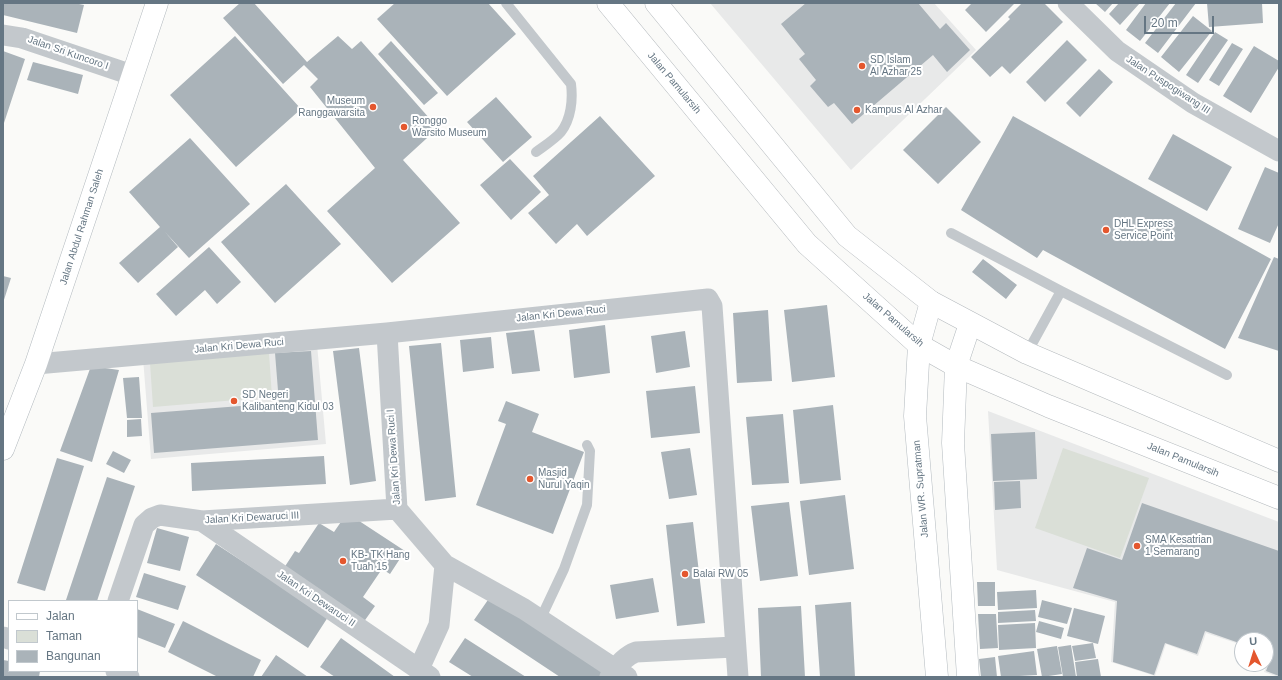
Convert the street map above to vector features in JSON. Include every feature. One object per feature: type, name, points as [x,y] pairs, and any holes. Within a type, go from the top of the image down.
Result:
[{"type":"main road","name":"Jalan Abdul Rahman Saleh","points":[[3,449],[36,364],[157,3]]},
{"type":"main road","name":"Jalan Pamularsih","points":[[608,3],[807,244],[918,344],[956,366],[1048,406],[1279,498]]},
{"type":"main road","points":[[656,3],[847,236],[931,302],[1027,353],[1279,461]]},
{"type":"main road","name":"Jalan WR. Supratman","points":[[931,302],[918,344],[915,416],[937,677]]},
{"type":"main road","points":[[968,677],[953,443],[956,366],[970,324]]},
{"type":"street","name":"Jalan Puspogiwang III","points":[[1068,3],[1117,51],[1192,103],[1279,151]]},
{"type":"street","name":"Jalan Sri Kuncoro I","points":[[3,35],[22,38],[132,75]]},
{"type":"street","name":"Jalan Kri Dewa Ruci","points":[[36,364],[387,332],[705,298],[711,302],[734,647],[738,677]]},
{"type":"street","name":"Jalan Kri Dewa Ruci I","points":[[387,332],[397,509],[445,565],[540,620],[617,674]]},
{"type":"street","name":"Jalan Kri Dewaruci III","points":[[118,600],[144,524],[152,518],[160,515],[202,521],[397,509]]},
{"type":"street","name":"Jalan Kri Dewaruci II","points":[[202,521],[425,673]]},
{"type":"street","points":[[425,673],[439,625],[445,565]]},
{"type":"street","points":[[617,674],[629,655],[636,652],[734,647]]},
{"type":"street","points":[[118,672],[129,677]]},
{"type":"lane","points":[[506,3],[571,84],[573,95],[571,108],[561,132],[536,152]]},
{"type":"lane","points":[[951,233],[1061,291],[1227,375]]},
{"type":"lane","points":[[1027,353],[1061,291]]},
{"type":"lane","points":[[540,620],[564,569],[587,505],[590,452],[587,445]]},
{"type":"shaded area","name":"Kampus Al Azhar","points":[[710,3],[934,3],[976,50],[851,170]]},
{"type":"shaded area","name":"SD Negeri Kalibanteng Kidul 03","points":[[317,344],[326,444],[151,459],[143,358]]},
{"type":"shaded area","name":"SMA Kesatrian 1 Semarang","points":[[988,411],[1279,522],[1279,677],[1264,672],[1274,672],[1274,632],[1234,632],[1234,642],[1206,633],[1198,656],[1166,644],[1155,676],[1111,662],[1115,602],[997,570]]},
{"type":"green space","points":[[269,353],[272,397],[153,407],[150,363]]},
{"type":"green space","points":[[1063,448],[1149,478],[1120,558],[1035,528]]},
{"type":"building","points":[[3,3],[74,3],[84,5],[77,33],[3,15]]},
{"type":"building","points":[[240,3],[254,3],[307,62],[338,36],[352,49],[361,41],[438,128],[403,160],[460,223],[392,283],[327,211],[375,168],[310,87],[318,79],[304,65],[283,84],[223,18]]},
{"type":"building","points":[[395,3],[488,3],[516,34],[447,96],[377,19]]},
{"type":"building","name":"SD Islam Al Azhar 25","points":[[806,3],[918,3],[940,29],[946,23],[970,50],[947,72],[933,55],[852,124],[834,103],[828,107],[810,86],[816,80],[799,59],[805,54],[781,24]]},
{"type":"building","points":[[972,3],[1015,3],[986,32],[965,10]]},
{"type":"building","points":[[1022,3],[1044,3],[1063,22],[1010,74],[1002,66],[990,77],[971,57],[1010,19],[1008,17]]},
{"type":"building","points":[[1095,3],[1113,3],[1105,12]]},
{"type":"building","points":[[1119,3],[1140,3],[1120,25],[1109,14]]},
{"type":"building","points":[[1146,3],[1170,3],[1140,41],[1126,30]]},
{"type":"building","points":[[1176,3],[1196,3],[1158,53],[1145,43]]},
{"type":"building","points":[[1207,3],[1262,3],[1263,23],[1209,27]]},
{"type":"building","points":[[1193,16],[1212,31],[1179,72],[1161,57]]},
{"type":"building","points":[[1215,32],[1228,40],[1198,83],[1186,75]]},
{"type":"building","points":[[235,36],[301,109],[236,167],[170,95]]},
{"type":"building","points":[[1067,40],[1087,60],[1045,102],[1026,82]]},
{"type":"building","points":[[391,41],[438,93],[424,105],[378,54]]},
{"type":"building","points":[[1232,43],[1243,49],[1219,86],[1209,80]]},
{"type":"building","points":[[1254,46],[1279,61],[1279,67],[1251,113],[1223,96]]},
{"type":"building","points":[[3,51],[25,59],[3,126]]},
{"type":"building","points":[[33,62],[83,75],[78,94],[27,80]]},
{"type":"building","points":[[1099,69],[1113,82],[1080,117],[1066,103]]},
{"type":"building","points":[[496,97],[532,137],[503,162],[467,122]]},
{"type":"building","points":[[946,107],[981,142],[938,184],[903,150]]},
{"type":"building","points":[[600,116],[655,176],[587,236],[577,224],[556,244],[528,213],[549,195],[533,176]]},
{"type":"building","name":"DHL Express Service Point","points":[[1013,116],[1271,259],[1225,349],[1043,250],[1037,258],[961,210]]},
{"type":"building","points":[[1173,134],[1232,167],[1207,211],[1148,179]]},
{"type":"building","points":[[190,138],[250,204],[189,258],[165,232],[178,247],[138,283],[119,263],[160,227],[129,192]]},
{"type":"building","points":[[510,159],[541,192],[511,220],[480,185]]},
{"type":"building","points":[[1265,167],[1279,173],[1279,223],[1270,243],[1238,229]]},
{"type":"building","points":[[286,184],[341,244],[275,303],[221,242]]},
{"type":"building","points":[[209,247],[241,282],[217,304],[205,290],[176,316],[156,294]]},
{"type":"building","points":[[1274,257],[1279,259],[1279,351],[1238,338]]},
{"type":"building","points":[[983,259],[1017,285],[1006,299],[972,272]]},
{"type":"building","points":[[3,276],[11,278],[3,303]]},
{"type":"building","points":[[827,305],[835,377],[792,382],[784,310]]},
{"type":"building","points":[[768,310],[772,381],[737,383],[733,313]]},
{"type":"building","points":[[605,325],[610,373],[574,378],[569,330]]},
{"type":"building","points":[[534,330],[540,371],[512,374],[506,333]]},
{"type":"building","points":[[685,331],[690,367],[656,373],[651,336]]},
{"type":"building","points":[[491,337],[494,368],[463,372],[460,340]]},
{"type":"building","points":[[441,343],[456,497],[425,501],[409,346]]},
{"type":"building","points":[[359,348],[376,481],[350,485],[333,351]]},
{"type":"building","points":[[311,351],[318,440],[154,453],[151,413],[279,403],[275,353]]},
{"type":"building","points":[[91,366],[119,370],[92,462],[60,451]]},
{"type":"building","points":[[139,377],[142,418],[127,418],[123,378]]},
{"type":"building","points":[[695,386],[700,433],[651,438],[646,391]]},
{"type":"building","name":"Masjid Nurul Yaqin","points":[[506,401],[539,414],[532,432],[584,452],[553,534],[476,505],[506,424],[498,421]]},
{"type":"building","points":[[833,405],[841,480],[800,484],[793,410]]},
{"type":"building","points":[[783,414],[789,483],[752,485],[746,417]]},
{"type":"building","points":[[141,419],[142,436],[127,437],[127,420]]},
{"type":"building","points":[[1035,432],[1037,479],[993,481],[991,434]]},
{"type":"building","points":[[690,448],[697,495],[669,499],[661,452]]},
{"type":"building","points":[[113,451],[131,460],[124,473],[106,464]]},
{"type":"building","points":[[324,456],[326,484],[192,491],[191,463]]},
{"type":"building","points":[[57,458],[84,466],[45,591],[17,583]]},
{"type":"building","points":[[107,477],[135,486],[97,600],[66,600]]},
{"type":"building","points":[[1020,481],[1021,508],[995,510],[994,482]]},
{"type":"building","points":[[845,495],[854,569],[809,575],[800,501]]},
{"type":"building","points":[[789,502],[798,576],[760,581],[751,506]]},
{"type":"building","points":[[1142,503],[1279,551],[1279,676],[1269,672],[1274,672],[1274,632],[1234,632],[1234,641],[1205,631],[1197,654],[1165,643],[1154,675],[1113,662],[1117,601],[1073,588],[1087,548],[1122,560]]},
{"type":"building","name":"KB- TK Hang Tuah 15","points":[[347,513],[405,551],[390,574],[382,569],[363,597],[375,606],[363,623],[282,571],[295,551],[299,553],[319,523],[334,532]]},
{"type":"building","name":"Balai RW 05","points":[[693,522],[705,623],[677,626],[666,525]]},
{"type":"building","points":[[157,528],[189,537],[180,571],[147,563]]},
{"type":"building","points":[[216,544],[328,617],[308,648],[196,575]]},
{"type":"building","points":[[144,573],[186,586],[178,610],[136,597]]},
{"type":"building","points":[[653,578],[659,612],[616,619],[610,585]]},
{"type":"building","points":[[977,582],[995,582],[995,606],[978,606]]},
{"type":"building","points":[[1036,590],[1037,608],[998,610],[997,592]]},
{"type":"building","points":[[490,597],[603,671],[599,677],[560,677],[474,620]]},
{"type":"building","points":[[1042,600],[1072,608],[1067,624],[1038,617]]},
{"type":"building","points":[[851,602],[855,677],[820,677],[815,605]]},
{"type":"building","points":[[801,606],[805,677],[761,677],[758,608]]},
{"type":"building","points":[[1074,608],[1105,616],[1098,644],[1067,636]]},
{"type":"building","points":[[138,609],[175,624],[165,648],[138,637]]},
{"type":"building","points":[[1035,610],[1036,621],[998,623],[998,612]]},
{"type":"building","points":[[978,614],[996,614],[998,648],[980,649]]},
{"type":"building","points":[[183,621],[261,660],[253,677],[218,677],[168,652]]},
{"type":"building","points":[[1039,621],[1064,628],[1061,639],[1036,632]]},
{"type":"building","points":[[1035,623],[1036,648],[999,650],[998,625]]},
{"type":"building","points":[[341,638],[395,677],[335,677],[320,667]]},
{"type":"building","points":[[465,638],[526,677],[473,677],[449,662]]},
{"type":"building","points":[[1093,643],[1096,658],[1075,661],[1072,646]]},
{"type":"building","points":[[1071,645],[1076,677],[1063,677],[1058,647]]},
{"type":"building","points":[[1057,646],[1062,674],[1042,677],[1037,649]]},
{"type":"building","points":[[1034,651],[1037,675],[1001,677],[998,656]]},
{"type":"building","points":[[276,655],[308,677],[261,677]]},
{"type":"building","points":[[995,657],[997,677],[981,677],[979,659]]},
{"type":"building","points":[[1098,659],[1101,677],[1077,677],[1075,662]]},
{"type":"building","points":[[3,660],[8,661],[8,672],[40,672],[39,677],[3,677]]},
{"type":"place","name":"SD Islam Al Azhar 25","points":[[862,66]]},
{"type":"place","name":"Museum Ranggawarsita","points":[[373,107]]},
{"type":"place","name":"Kampus Al Azhar","points":[[857,110]]},
{"type":"place","name":"Ronggo Warsito Museum","points":[[404,127]]},
{"type":"place","name":"DHL Express Service Point","points":[[1106,230]]},
{"type":"place","name":"SD Negeri Kalibanteng Kidul 03","points":[[234,401]]},
{"type":"place","name":"Masjid Nurul Yaqin","points":[[530,479]]},
{"type":"place","name":"SMA Kesatrian 1 Semarang","points":[[1137,546]]},
{"type":"place","name":"KB- TK Hang Tuah 15","points":[[343,561]]},
{"type":"place","name":"Balai RW 05","points":[[685,574]]}]
